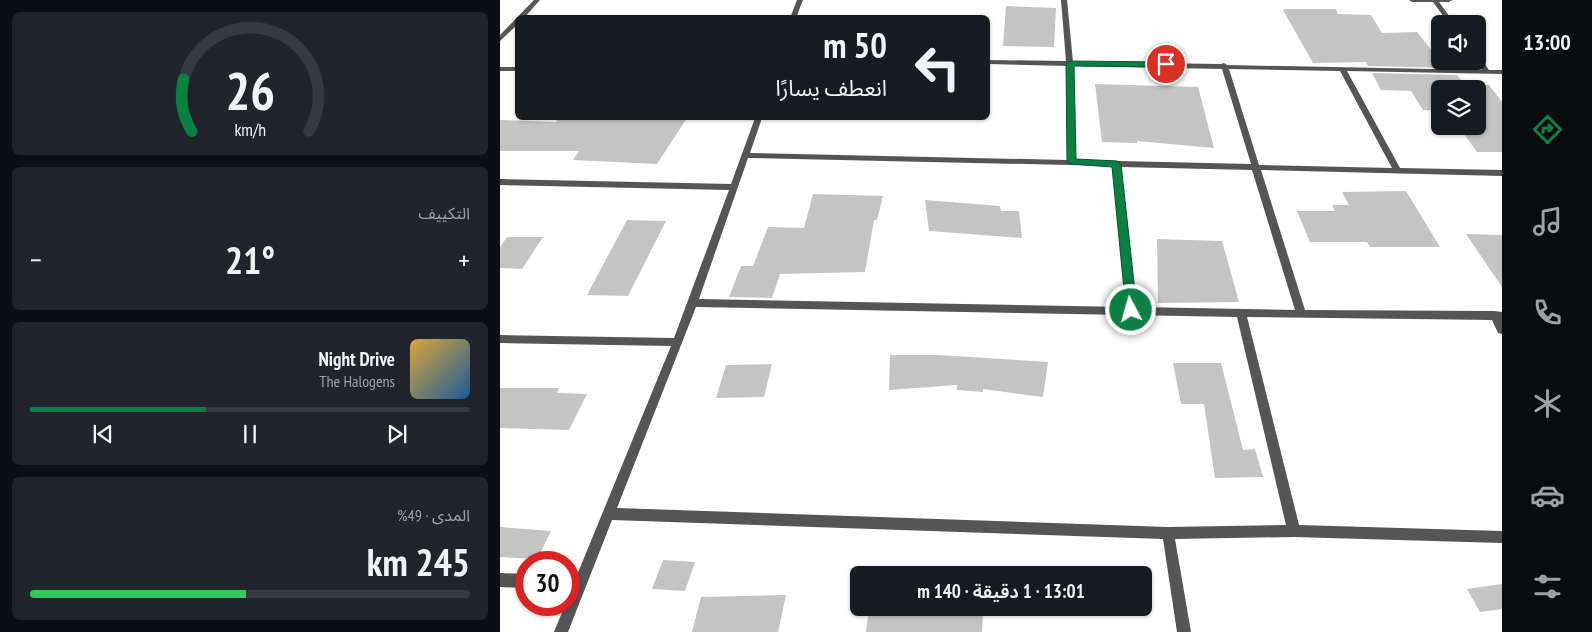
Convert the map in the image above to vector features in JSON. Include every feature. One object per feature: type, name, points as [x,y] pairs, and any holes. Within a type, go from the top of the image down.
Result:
[{"type":"street","points":[[523,15],[536,0]]},
{"type":"street","points":[[795,15],[800,0]]},
{"type":"street","points":[[1064,0],[1070,64],[1071,161]]},
{"type":"street","points":[[1412,0],[1449,0]]},
{"type":"street","points":[[1435,1],[1445,15]]},
{"type":"street","points":[[500,39],[515,23]]},
{"type":"street","points":[[990,62],[1224,65],[1502,72]]},
{"type":"street","points":[[1224,65],[1301,314]]},
{"type":"street","points":[[1342,68],[1398,170]]},
{"type":"street","points":[[500,69],[515,69]]},
{"type":"street","points":[[580,573],[610,514],[692,303],[757,120]]},
{"type":"street","points":[[745,155],[1071,161],[1117,164],[1502,173]]},
{"type":"street","points":[[1117,164],[1131,310]]},
{"type":"street","points":[[500,182],[733,187]]},
{"type":"street","points":[[692,303],[1498,316],[1502,330]]},
{"type":"street","points":[[1241,313],[1294,531]]},
{"type":"street","points":[[500,339],[677,342]]},
{"type":"street","points":[[610,514],[1168,532],[1294,531],[1502,536]]},
{"type":"street","points":[[1168,532],[1184,632]]},
{"type":"street","points":[[500,580],[515,580]]},
{"type":"street","points":[[561,632],[566,616]]},
{"type":"building","points":[[1006,6],[1056,8],[1054,47],[1003,46]]},
{"type":"building","points":[[1336,9],[1338,14],[1371,15],[1382,33],[1417,32],[1431,50],[1431,68],[1368,66],[1366,62],[1313,63],[1283,10]]},
{"type":"building","points":[[1372,73],[1457,75],[1461,80],[1431,80],[1431,110],[1423,110],[1411,91],[1381,90]]},
{"type":"building","points":[[1095,84],[1198,87],[1214,148],[1137,141],[1137,143],[1102,142]]},
{"type":"building","points":[[1486,85],[1489,85],[1502,102],[1502,152],[1477,152],[1465,135],[1486,135]]},
{"type":"building","points":[[500,120],[556,122],[558,120],[686,120],[657,164],[573,160],[579,151],[500,151]]},
{"type":"building","points":[[1406,191],[1440,247],[1370,247],[1367,242],[1310,242],[1297,211],[1335,211],[1332,205],[1349,205],[1342,192]]},
{"type":"building","points":[[813,194],[883,196],[877,220],[874,220],[865,272],[780,274],[772,298],[729,297],[741,266],[753,266],[768,227],[804,228]]},
{"type":"building","points":[[925,200],[1000,206],[1001,211],[1019,211],[1022,238],[929,231]]},
{"type":"building","points":[[627,220],[666,221],[628,296],[587,295]]},
{"type":"building","points":[[1466,234],[1502,235],[1502,287]]},
{"type":"building","points":[[507,237],[543,237],[522,269],[500,268],[500,247]]},
{"type":"building","points":[[1157,239],[1222,241],[1239,302],[1158,303]]},
{"type":"building","points":[[890,355],[938,355],[1048,362],[1043,397],[983,389],[983,392],[957,390],[957,385],[889,390]]},
{"type":"building","points":[[1173,363],[1221,363],[1243,450],[1255,449],[1263,477],[1215,478],[1204,404],[1181,404]]},
{"type":"building","points":[[772,364],[764,397],[716,398],[726,365]]},
{"type":"building","points":[[500,388],[559,388],[557,393],[587,394],[569,430],[500,428]]},
{"type":"building","points":[[500,527],[551,531],[541,551],[515,551],[515,558],[500,557]]},
{"type":"building","points":[[663,560],[695,562],[685,591],[652,589]]},
{"type":"building","points":[[1502,584],[1502,609],[1480,612],[1467,589]]},
{"type":"building","points":[[786,595],[778,632],[692,632],[701,597]]},
{"type":"building","points":[[868,616],[983,616],[982,632],[866,632]]},
{"type":"route","points":[[1131,310],[1117,164],[1071,161],[1070,64],[1166,64]]}]
